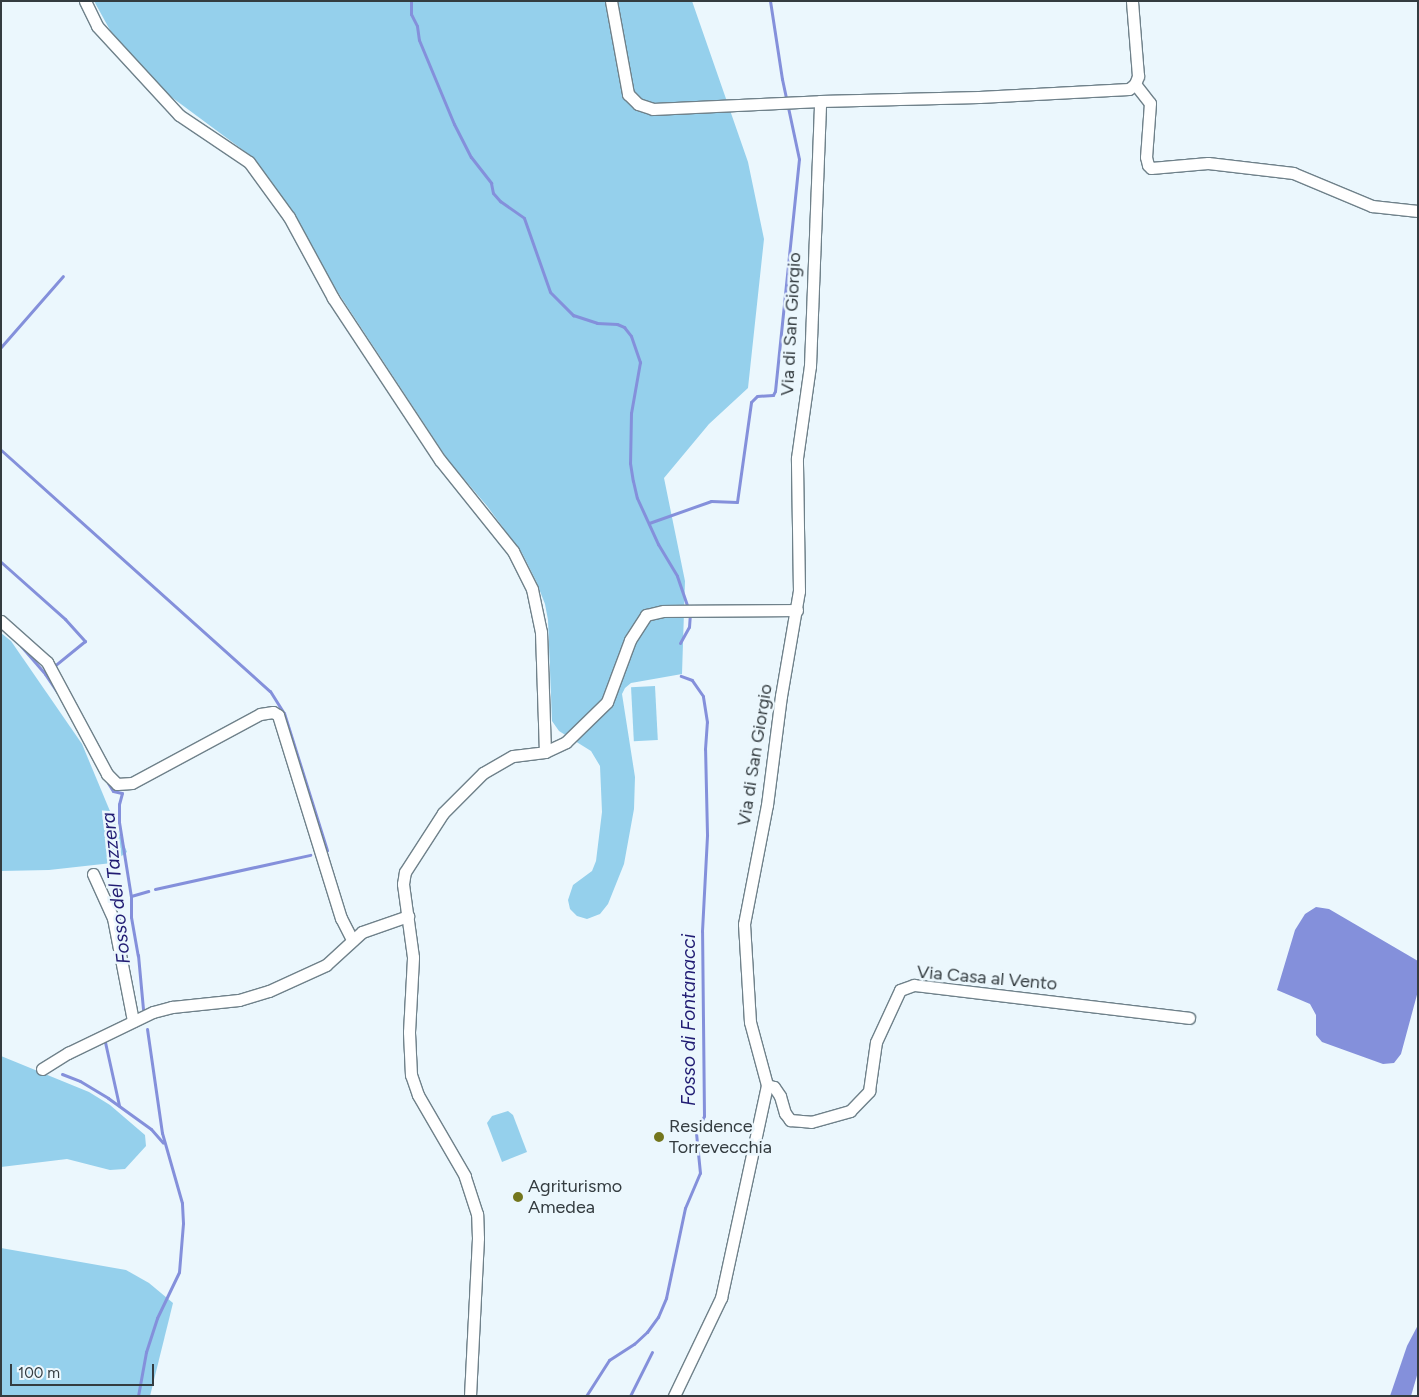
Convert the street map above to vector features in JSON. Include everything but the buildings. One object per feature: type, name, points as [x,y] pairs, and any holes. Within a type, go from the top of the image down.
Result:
[{"type":"street","points":[[85,1],[97,26],[179,115],[249,162],[289,217],[333,298],[440,460],[513,551],[532,589],[541,632],[545,752]]},
{"type":"street","points":[[611,1],[628,94],[638,104],[652,109],[820,101],[1118,91],[1128,89],[1135,84],[1138,70],[1132,1]]},
{"type":"street","points":[[1135,84],[1150,103],[1146,157],[1151,168],[1208,163],[1293,173],[1372,206],[1418,210]]},
{"type":"street","name":"Via di San Giorgio","points":[[674,1396],[721,1298],[768,1085],[750,1022],[744,924],[767,805],[781,696],[800,581],[798,451],[810,366],[820,101]]},
{"type":"street","points":[[470,1396],[478,1238],[477,1214],[465,1176],[418,1095],[413,1082],[409,1032],[413,957],[403,875],[443,813],[467,788],[498,763],[513,756],[545,752],[566,742],[607,702],[630,640],[646,615],[664,611],[796,610]]},
{"type":"street","points":[[1,622],[51,668],[107,774],[117,784],[132,783],[260,714],[273,712],[278,715],[341,918],[352,940]]},
{"type":"street","points":[[93,874],[113,918],[133,1021]]},
{"type":"street","points":[[42,1069],[133,1021],[163,1009],[238,1000],[260,994],[326,965],[352,940],[370,928],[408,916]]},
{"type":"street","name":"Via Casa al Vento","points":[[768,1085],[774,1087],[780,1096],[784,1113],[790,1120],[810,1122],[850,1111],[869,1091],[876,1042],[900,990],[914,985],[1189,1018]]},
{"type":"shaded area","points":[[94,1],[692,1],[748,162],[764,239],[748,388],[709,424],[664,478],[685,581],[682,674],[631,683],[622,694],[635,777],[634,809],[624,864],[608,904],[600,914],[587,919],[577,916],[570,909],[568,900],[573,885],[592,871],[596,861],[602,812],[600,766],[591,751],[559,731],[552,721],[548,620],[545,604],[522,553],[487,506],[448,460],[337,291],[279,193],[251,156],[170,96],[116,41]]},
{"type":"shaded area","points":[[1,633],[11,641],[82,744],[127,852],[112,863],[49,870],[1,871]]},
{"type":"shaded area","points":[[655,686],[658,740],[634,741],[631,687]]},
{"type":"shaded area","points":[[1,1056],[89,1092],[110,1105],[145,1135],[146,1146],[125,1169],[110,1170],[67,1159],[1,1167]]},
{"type":"shaded area","points":[[508,1111],[513,1115],[527,1152],[502,1162],[487,1123],[492,1116]]},
{"type":"shaded area","points":[[1,1248],[126,1270],[149,1283],[173,1303],[150,1396],[1,1396]]},
{"type":"water","points":[[1316,907],[1329,909],[1418,961],[1418,991],[1401,1054],[1394,1063],[1383,1064],[1322,1042],[1316,1035],[1316,1015],[1310,1004],[1277,990],[1295,930],[1305,914]]},
{"type":"water","points":[[1418,1325],[1418,1372],[1411,1396],[1390,1396],[1407,1346]]},
{"type":"waterway","name":"Fosso di Fontanacci","points":[[411,1],[411,14],[417,26],[419,40],[454,124],[471,157],[491,183],[493,193],[500,201],[524,218],[550,292],[573,315],[597,323],[617,324],[624,327],[631,336],[640,362],[631,413],[630,463],[633,481],[637,498],[658,544],[677,576],[688,608]]},
{"type":"waterway","points":[[649,523],[711,501],[737,502],[751,402],[757,396],[773,395],[775,391],[799,159],[782,79],[770,1]]},
{"type":"waterway","points":[[1,347],[63,276]]},
{"type":"waterway","points":[[1,450],[270,691],[284,713],[327,850]]},
{"type":"waterway","points":[[1,562],[65,619],[85,641],[53,667]]},
{"type":"waterway","name":"Fosso di Fontanacci","points":[[680,643],[689,627],[690,614]]},
{"type":"waterway","name":"Fosso del Tazzera","points":[[21,646],[45,674],[57,692]]},
{"type":"waterway","name":"Fosso di Fontanacci","points":[[586,1396],[609,1360],[634,1344],[647,1332],[658,1317],[666,1298],[685,1208],[700,1173],[696,1133],[704,1116],[702,931],[707,834],[705,749],[707,722],[703,696],[692,680],[681,676]]},
{"type":"waterway","name":"Fosso del Tazzera","points":[[108,783],[113,791],[122,793],[119,804],[119,822],[131,897],[131,917],[138,955],[143,1009]]},
{"type":"waterway","points":[[155,889],[310,855]]},
{"type":"waterway","points":[[131,896],[148,891]]},
{"type":"waterway","name":"Fosso del Tazzera","points":[[138,1396],[146,1352],[157,1318],[179,1272],[183,1223],[182,1203],[162,1133],[147,1029]]},
{"type":"waterway","points":[[105,1042],[119,1105]]},
{"type":"waterway","points":[[62,1074],[80,1081],[108,1098],[151,1129],[163,1143]]},
{"type":"waterway","points":[[630,1396],[652,1352]]},
{"type":"place","name":"Residence Torrevecchia","points":[[659,1137]]},
{"type":"place","name":"Agriturismo Amedea","points":[[518,1197]]}]
